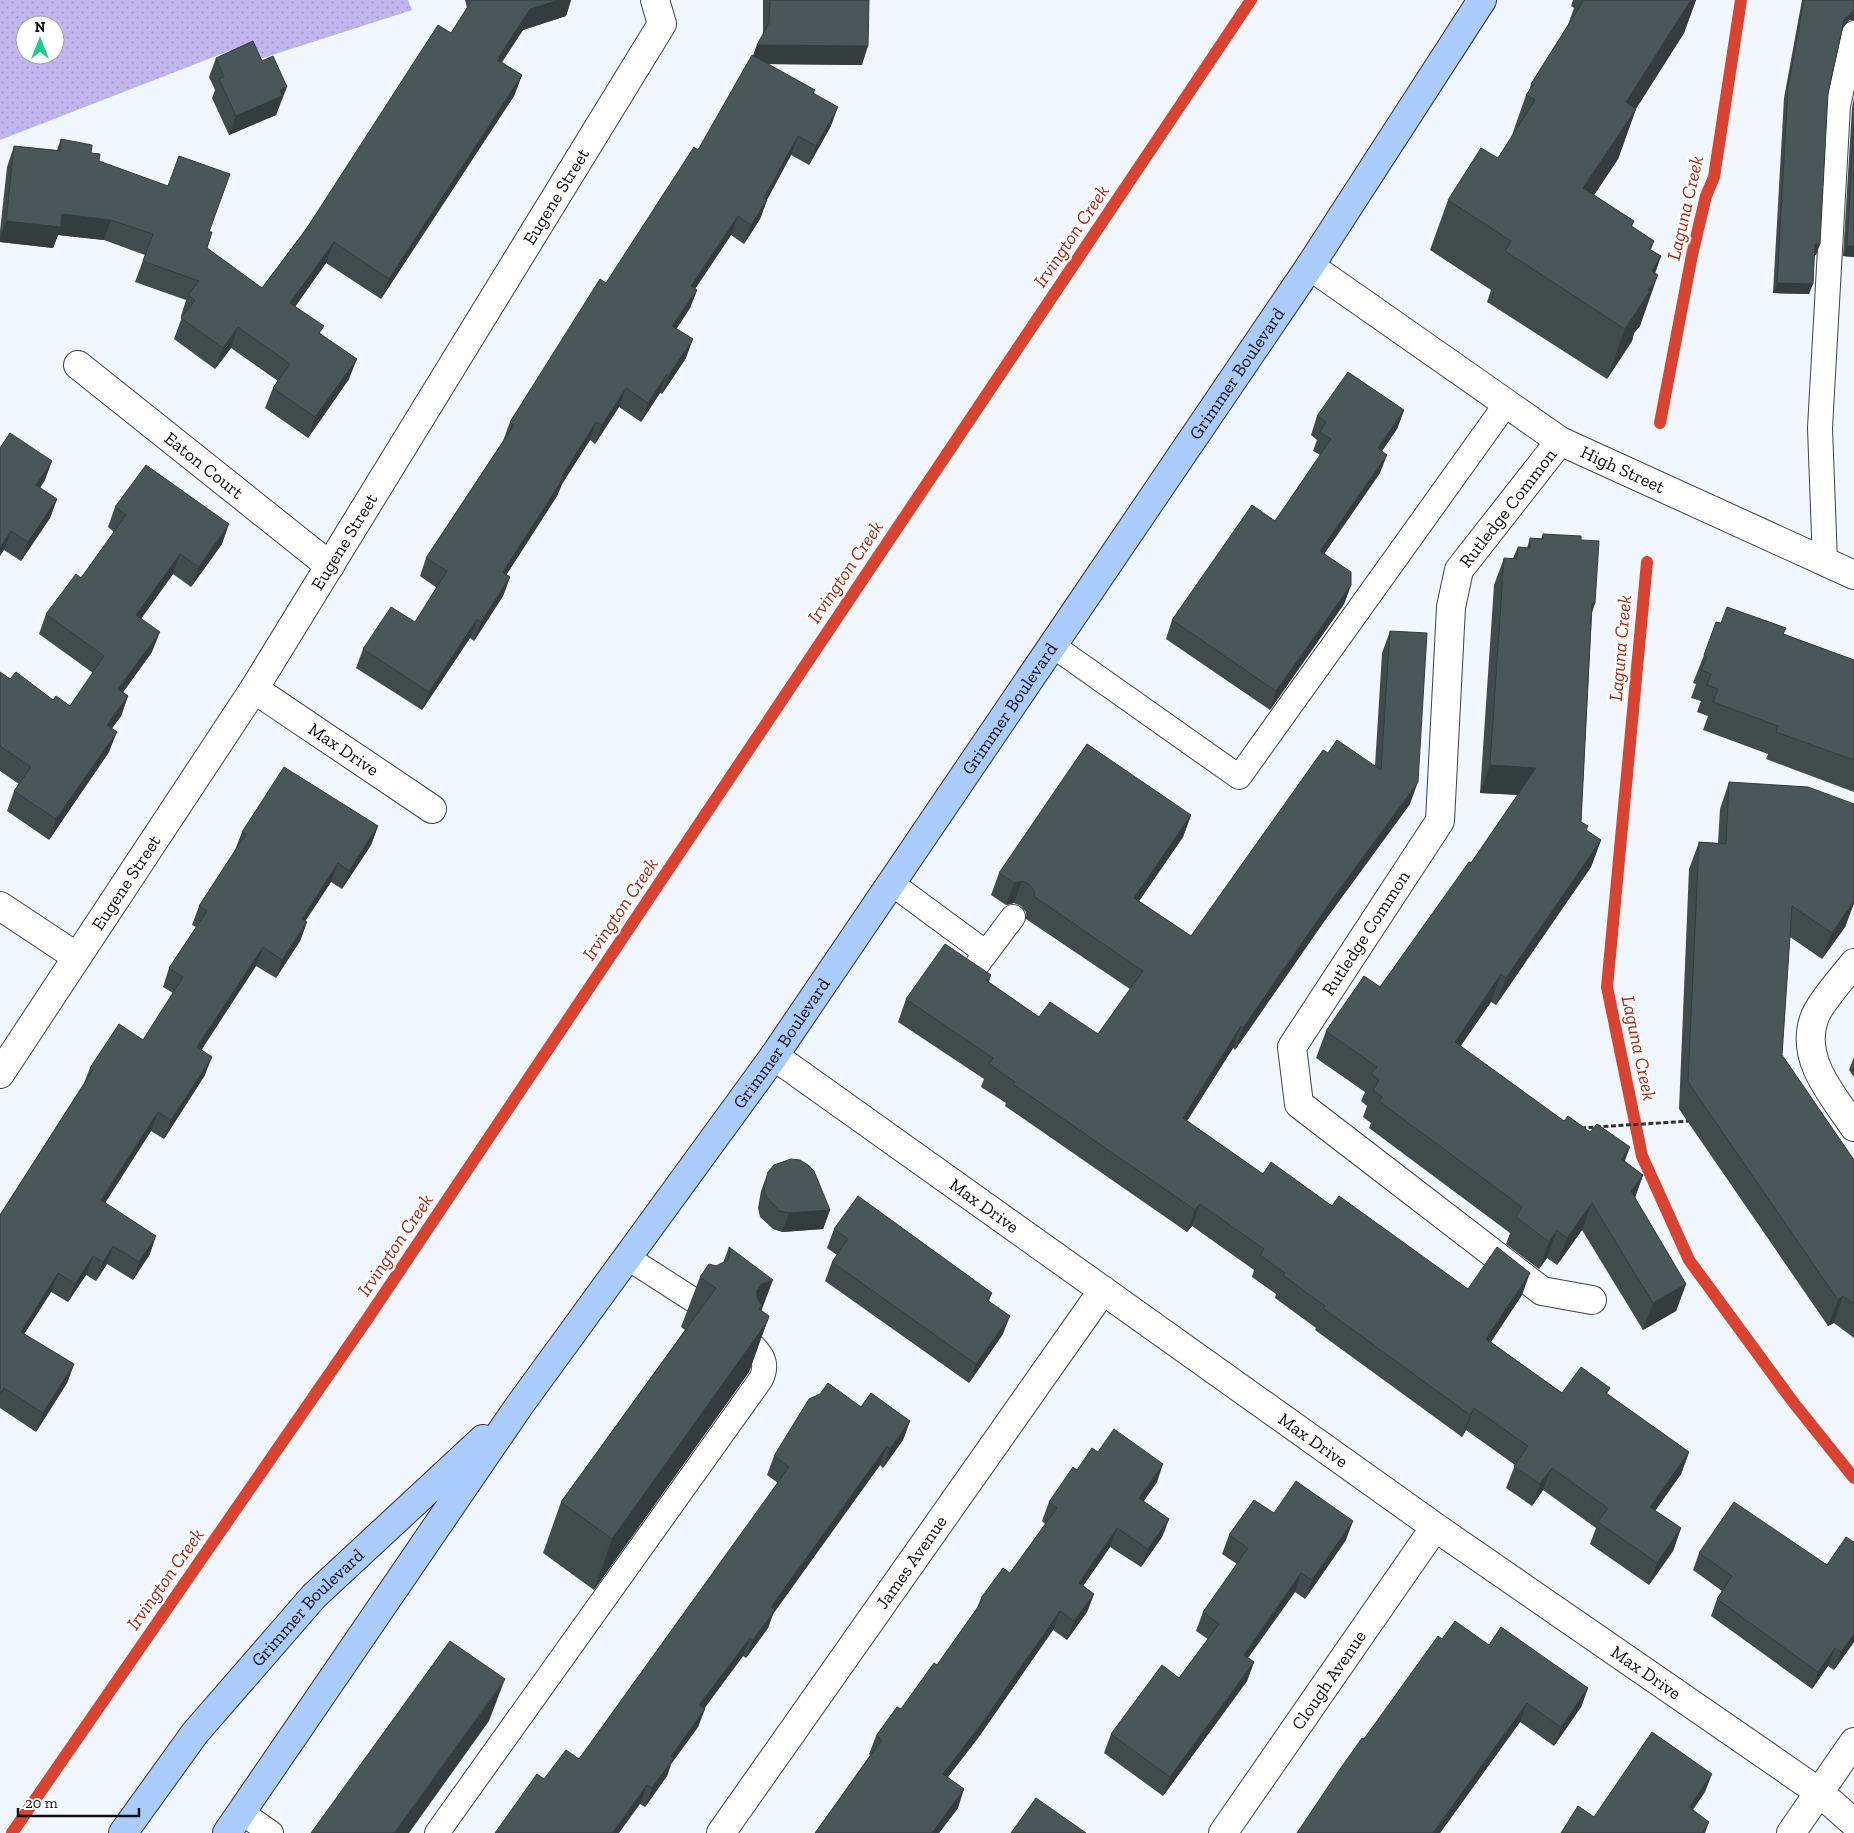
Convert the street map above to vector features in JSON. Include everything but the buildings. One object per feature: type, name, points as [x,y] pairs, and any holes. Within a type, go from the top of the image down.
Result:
[{"type":"street","name":"Eugene Street","points":[[0,1074],[254,689],[662,24],[655,0]]},
{"type":"street","name":"Grimmer Boulevard","points":[[234,1822],[519,1406],[774,1056],[1310,266],[1482,0]]},
{"type":"street","name":"High Street","points":[[1310,266],[1560,441],[1854,575]]},
{"type":"street","name":"Eaton Court","points":[[78,365],[330,566]]},
{"type":"street","name":"Rutledge Common","points":[[1560,441],[1459,570],[1451,607],[1440,821],[1292,1047],[1299,1104],[1542,1292],[1592,1300]]},
{"type":"street","name":"Max Drive","points":[[254,689],[432,809]]},
{"type":"street","points":[[0,906],[77,957]]},
{"type":"street","points":[[1854,963],[1814,1018],[1810,1047],[1819,1075],[1854,1127]]},
{"type":"street","name":"Max Drive","points":[[774,1056],[1435,1526],[1819,1792],[1854,1823]]},
{"type":"street","name":"James Avenue","points":[[720,1833],[1103,1290]]},
{"type":"street","name":"Grimmer Boulevard","points":[[123,1833],[195,1733],[314,1596],[519,1406]]},
{"type":"street","name":"Clough Avenue","points":[[1223,1833],[1435,1526]]},
{"type":"street","points":[[1791,1833],[1854,1742]]},
{"type":"lane","points":[[1825,562],[1820,428],[1835,154],[1838,106],[1854,33]]},
{"type":"lane","points":[[1052,645],[1239,777],[1506,404]]},
{"type":"lane","points":[[891,883],[980,962],[1013,916]]},
{"type":"lane","points":[[628,1258],[698,1303]]},
{"type":"lane","points":[[437,1833],[761,1378],[765,1370],[765,1361],[752,1345]]},
{"type":"lane","points":[[234,1822],[271,1833]]},
{"type":"path","points":[[1579,1128],[1691,1121]]},
{"type":"shaded area","points":[[0,0],[408,0],[412,10],[263,58],[229,51],[0,140]]},
{"type":"waterway","name":"Irvington Creek","points":[[12,1833],[368,1318],[1251,0]]},
{"type":"waterway","name":"Laguna Creek","points":[[1660,423],[1692,255],[1706,196],[1714,177],[1741,0]]},
{"type":"waterway","name":"Laguna Creek","points":[[1647,562],[1607,987],[1642,1156],[1689,1260],[1793,1402],[1854,1478]]}]
